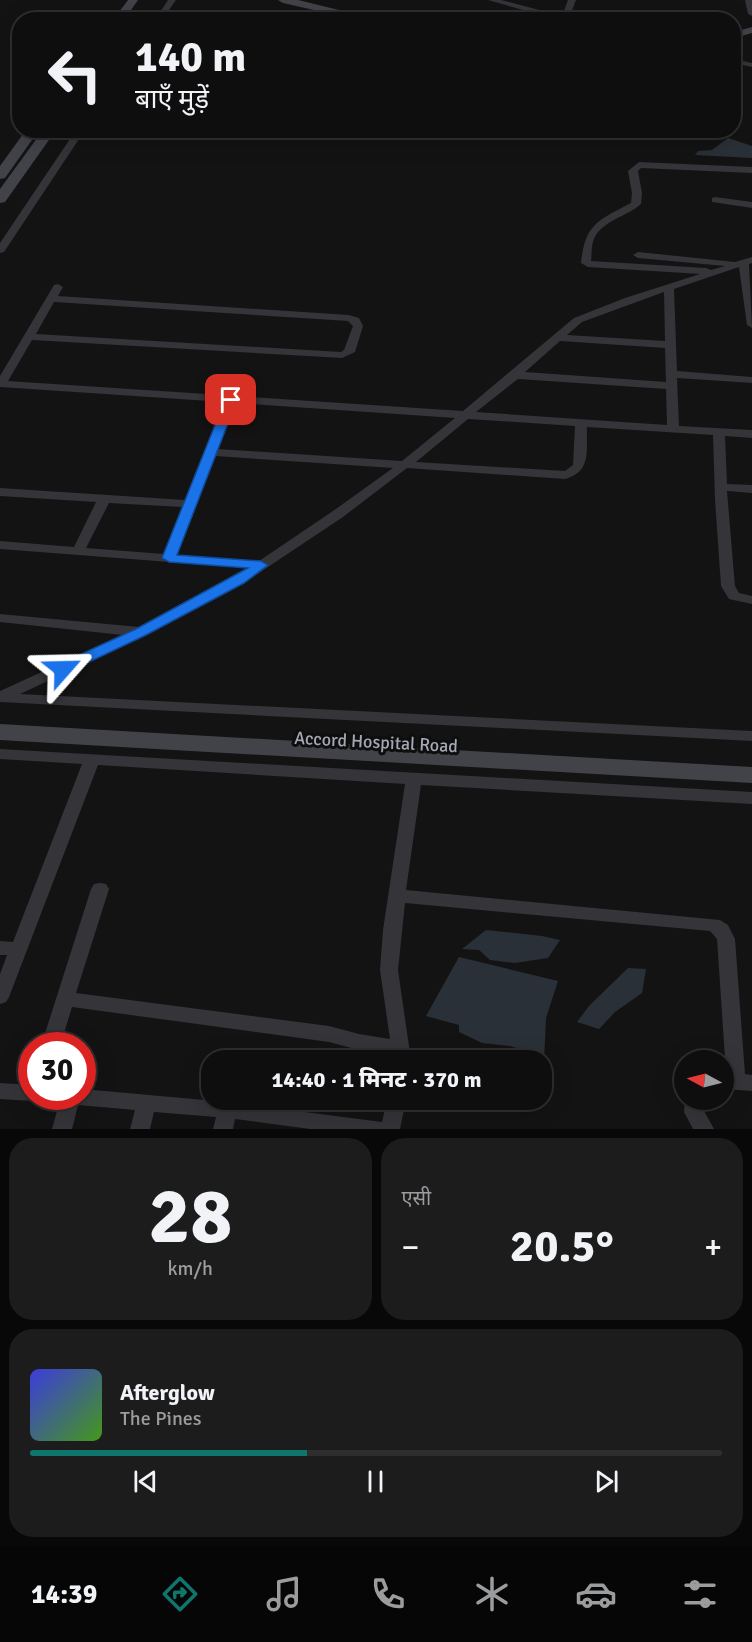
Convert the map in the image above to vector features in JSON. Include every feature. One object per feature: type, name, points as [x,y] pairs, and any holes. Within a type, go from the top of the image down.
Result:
[{"type":"street","points":[[283,0],[338,12]]},
{"type":"street","points":[[307,0],[354,12]]},
{"type":"street","points":[[492,0],[539,12]]},
{"type":"street","points":[[749,0],[752,14]]},
{"type":"street","points":[[0,175],[27,138]]},
{"type":"street","points":[[0,199],[44,138]]},
{"type":"street","points":[[0,250],[76,138]]},
{"type":"street","points":[[715,271],[588,264],[586,263],[588,241],[600,224],[636,204],[637,193],[633,171],[639,165],[752,170]]},
{"type":"street","points":[[715,200],[752,205]]},
{"type":"street","points":[[638,255],[747,263]]},
{"type":"street","points":[[0,697],[141,632],[239,580],[338,514],[404,465],[515,375],[569,327],[591,313],[715,271],[747,263]]},
{"type":"street","points":[[747,263],[752,325]]},
{"type":"street","points":[[58,286],[1,384],[752,434]]},
{"type":"street","points":[[669,287],[673,429]]},
{"type":"street","points":[[28,337],[342,355],[348,352],[358,327],[354,320],[349,318],[51,299]]},
{"type":"street","points":[[559,338],[671,345]]},
{"type":"street","points":[[515,375],[752,380]]},
{"type":"street","points":[[169,558],[231,400]]},
{"type":"street","points":[[210,452],[539,474],[573,473],[579,465],[581,423]]},
{"type":"street","points":[[719,432],[728,586],[734,596],[752,600]]},
{"type":"street","points":[[721,486],[752,489]]},
{"type":"street","points":[[0,492],[191,504]]},
{"type":"street","points":[[78,551],[104,499]]},
{"type":"street","points":[[0,545],[261,565]]},
{"type":"street","points":[[0,618],[141,632]]},
{"type":"street","points":[[0,697],[752,736]]},
{"type":"street","name":"Accord Hospital Road","points":[[0,721],[752,763]]},
{"type":"street","points":[[0,732],[752,775]]},
{"type":"street","points":[[0,754],[752,798]]},
{"type":"street","points":[[0,997],[92,759]]},
{"type":"street","points":[[400,1050],[389,970],[414,780]]},
{"type":"street","points":[[54,1032],[100,890]]},
{"type":"street","points":[[397,896],[714,925],[722,930],[726,939],[737,1082]]},
{"type":"street","points":[[0,948],[19,950]]},
{"type":"street","points":[[65,999],[322,1033],[389,1050]]},
{"type":"street","points":[[0,1091],[18,1093]]},
{"type":"street","points":[[96,1099],[147,1103],[225,1119],[378,1129]]},
{"type":"street","points":[[140,1129],[147,1103]]},
{"type":"street","points":[[62,1129],[67,1110]]},
{"type":"street","points":[[390,1129],[394,1110]]},
{"type":"street","points":[[694,1110],[704,1129]]},
{"type":"shaded area","points":[[728,138],[752,146],[752,158],[695,155],[698,151],[712,150]]},
{"type":"shaded area","points":[[486,930],[560,940],[548,958],[515,963],[490,960],[479,950],[462,949]]},
{"type":"shaded area","points":[[459,957],[558,981],[546,1018],[545,1050],[523,1050],[482,1043],[459,1032],[459,1025],[426,1016]]},
{"type":"shaded area","points":[[628,968],[646,969],[642,993],[615,1012],[599,1029],[577,1022],[589,1006]]},
{"type":"route","points":[[63,669],[141,632],[239,580],[261,565],[169,558],[231,400]]}]
